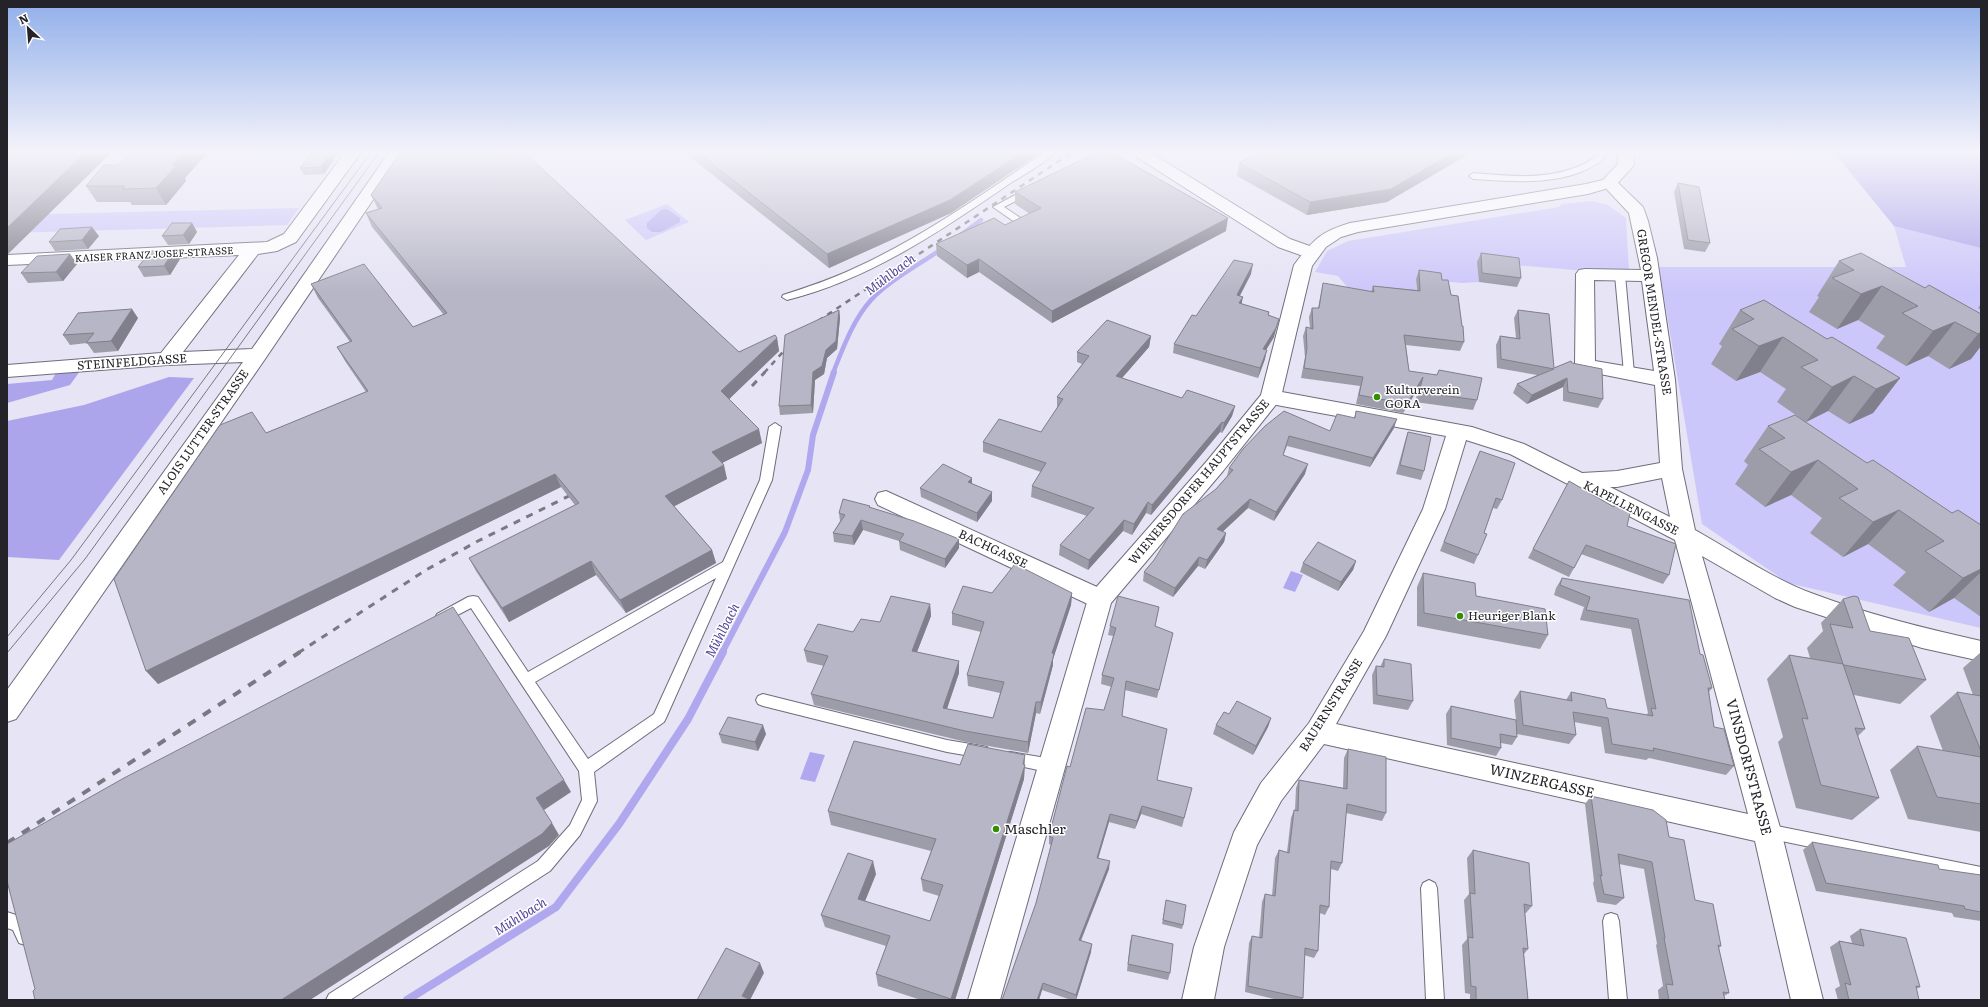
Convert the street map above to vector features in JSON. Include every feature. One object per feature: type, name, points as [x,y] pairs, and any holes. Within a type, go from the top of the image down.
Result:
[{"type":"street","points":[[167,358],[253,249],[271,247],[290,238],[319,198]]},
{"type":"street","name":"ALOIS LUTTER-STRASSE","points":[[7,711],[258,355],[366,198]]},
{"type":"street","points":[[1212,198],[1284,243],[1312,253]]},
{"type":"street","name":"WIENERSDORFER HAUPTSTRASSE","points":[[984,1000],[1100,599],[1210,472],[1271,397],[1303,265],[1320,243],[1335,234],[1356,228],[1535,198]]},
{"type":"street","name":"GREGOR MENDEL-STRASSE","points":[[1624,198],[1637,211],[1650,276],[1668,405],[1671,469],[1685,535]]},
{"type":"street","name":"KAISER FRANZ JOSEF-STRASSE","points":[[7,260],[253,249]]},
{"type":"street","points":[[1650,276],[1585,274],[1585,365],[1665,380]]},
{"type":"street","name":"STEINFELDGASSE","points":[[7,371],[167,358],[258,355]]},
{"type":"street","name":"KAPELLENGASSE","points":[[1271,397],[1472,434],[1517,449],[1685,535],[1769,584],[1803,600],[1922,638],[1981,651]]},
{"type":"street","name":"BAUERNSTRASSE","points":[[1198,1000],[1209,947],[1244,840],[1271,792],[1318,731],[1374,636],[1431,516],[1458,432]]},
{"type":"street","points":[[1578,481],[1617,479],[1671,469]]},
{"type":"street","name":"BACHGASSE","points":[[886,499],[1100,599]]},
{"type":"street","name":"VINSDORFSTRASSE","points":[[1685,535],[1767,831],[1807,1000]]},
{"type":"street","name":"WINZERGASSE","points":[[1318,731],[1767,831]]},
{"type":"lane","points":[[787,297],[810,290],[859,270],[927,234],[981,198]]},
{"type":"lane","points":[[1016,198],[998,207],[1019,221]]},
{"type":"lane","points":[[1620,275],[1629,373]]},
{"type":"lane","points":[[586,768],[659,718],[766,480],[775,427]]},
{"type":"lane","points":[[526,680],[728,565]]},
{"type":"lane","points":[[335,1000],[544,866],[575,830],[590,801],[586,768],[473,601],[431,624]]},
{"type":"lane","points":[[763,700],[947,746],[1052,766]]},
{"type":"lane","points":[[1767,831],[1981,875]]},
{"type":"lane","points":[[1429,888],[1435,1000]]},
{"type":"lane","points":[[7,920],[19,924],[30,949]]},
{"type":"lane","points":[[1611,921],[1618,1000]]},
{"type":"shaded area","points":[[1871,198],[1981,198],[1981,628],[1788,583],[1702,524],[1659,267],[1906,267],[1894,226]]},
{"type":"shaded area","points":[[1871,198],[1981,198],[1981,248],[1894,226]]},
{"type":"shaded area","points":[[1592,201],[1608,205],[1626,218],[1629,271],[1574,270],[1478,262],[1479,282],[1463,283],[1416,279],[1417,298],[1349,289],[1338,276],[1315,272],[1327,251],[1348,241],[1559,207],[1562,204]]},
{"type":"shaded area","points":[[667,204],[689,222],[646,240],[625,220]]},
{"type":"shaded area","points":[[299,208],[287,225],[7,233],[7,215]]},
{"type":"shaded area","points":[[662,209],[667,209],[680,218],[680,222],[661,232],[652,232],[647,228],[647,223]]},
{"type":"shaded area","points":[[80,371],[70,385],[7,403],[7,384],[52,380],[56,373]]},
{"type":"shaded area","points":[[169,377],[194,378],[59,560],[7,557],[7,421],[84,405]]},
{"type":"shaded area","points":[[1291,571],[1303,575],[1295,592],[1283,588]]},
{"type":"shaded area","points":[[810,752],[825,755],[815,782],[800,779]]},
{"type":"building","points":[[7,198],[38,198],[7,228]]},
{"type":"building","points":[[374,198],[574,198],[739,352],[775,335],[777,338],[721,391],[759,429],[712,452],[724,465],[665,496],[712,550],[620,600],[591,561],[502,608],[469,558],[579,503],[555,474],[146,671],[114,579],[220,425],[252,412],[266,433],[368,391],[337,347],[352,341],[311,284],[364,264],[413,327],[447,313],[366,213],[382,208]]},
{"type":"building","points":[[756,198],[953,198],[950,200],[827,254]]},
{"type":"building","points":[[1025,198],[1192,198],[1228,218],[1052,311],[979,259],[967,265],[936,244],[994,218],[1005,225],[1041,208]]},
{"type":"building","points":[[1303,198],[1335,198],[1310,202]]},
{"type":"building","points":[[1681,198],[1701,198],[1710,243],[1688,240]]},
{"type":"building","points":[[172,223],[192,223],[183,235],[162,236]]},
{"type":"building","points":[[92,227],[82,240],[49,242],[60,229]]},
{"type":"building","points":[[174,250],[164,266],[138,267],[151,251]]},
{"type":"building","points":[[1481,253],[1519,258],[1521,278],[1482,273]]},
{"type":"building","points":[[1861,253],[1925,288],[1929,285],[1981,314],[1981,332],[1978,334],[1955,322],[1933,331],[1902,313],[1918,306],[1882,286],[1861,294],[1832,278],[1854,270],[1839,261]]},
{"type":"building","points":[[70,254],[56,272],[21,273],[37,256]]},
{"type":"building","points":[[1234,260],[1253,264],[1237,295],[1243,297],[1239,303],[1269,312],[1268,315],[1279,319],[1276,328],[1263,349],[1267,350],[1260,368],[1174,344],[1192,315],[1196,316]]},
{"type":"building","points":[[1419,270],[1441,273],[1442,280],[1448,280],[1451,295],[1458,296],[1464,342],[1404,335],[1409,371],[1437,375],[1439,370],[1482,378],[1477,400],[1419,392],[1423,377],[1407,404],[1359,395],[1363,377],[1304,368],[1307,348],[1306,327],[1313,329],[1312,308],[1319,308],[1323,283],[1374,292],[1373,286],[1420,291]]},
{"type":"building","points":[[1764,300],[1827,339],[1832,337],[1900,378],[1876,389],[1854,376],[1832,387],[1801,367],[1818,360],[1783,337],[1759,346],[1732,329],[1754,319],[1740,310]]},
{"type":"building","points":[[132,309],[111,341],[86,343],[94,333],[63,335],[78,313]]},
{"type":"building","points":[[839,310],[836,341],[826,350],[822,366],[813,372],[811,405],[779,406],[785,335]]},
{"type":"building","points":[[1518,310],[1549,314],[1554,368],[1571,361],[1572,363],[1602,369],[1603,399],[1568,392],[1567,378],[1532,395],[1517,384],[1554,369],[1501,359],[1500,336],[1520,339]]},
{"type":"building","points":[[1107,320],[1151,336],[1116,376],[1182,398],[1187,390],[1235,406],[1224,423],[1222,422],[1152,505],[1148,502],[1134,524],[1124,520],[1089,560],[1060,545],[1094,508],[1032,486],[1046,463],[983,442],[999,419],[1041,432],[1063,399],[1057,397],[1089,356],[1077,352]]},
{"type":"building","points":[[1284,411],[1330,431],[1337,414],[1355,418],[1356,411],[1397,419],[1373,458],[1289,436],[1283,455],[1308,464],[1276,512],[1250,499],[1217,529],[1226,533],[1207,560],[1199,557],[1175,588],[1144,572],[1154,560],[1183,514],[1216,489],[1233,470],[1229,468],[1243,449],[1265,426]]},
{"type":"building","points":[[1795,415],[1867,463],[1873,460],[1952,513],[1958,510],[1981,525],[1981,569],[1963,578],[1925,551],[1944,541],[1899,510],[1873,522],[1839,498],[1858,489],[1818,460],[1791,472],[1759,449],[1785,438],[1768,426]]},
{"type":"building","points":[[1408,432],[1431,437],[1424,471],[1400,465]]},
{"type":"building","points":[[1480,451],[1515,463],[1502,500],[1496,498],[1484,533],[1487,534],[1478,555],[1444,542]]},
{"type":"building","points":[[943,464],[972,478],[968,482],[992,492],[977,513],[920,488]]},
{"type":"building","points":[[1569,481],[1614,507],[1615,504],[1630,513],[1627,526],[1676,544],[1669,575],[1586,545],[1574,568],[1533,549]]},
{"type":"building","points":[[843,499],[870,506],[869,507],[914,521],[959,539],[945,559],[899,541],[904,534],[861,520],[852,536],[833,533],[845,515],[839,513]]},
{"type":"building","points":[[1318,542],[1356,561],[1341,582],[1303,563]]},
{"type":"building","points":[[1015,564],[1072,593],[1052,653],[1054,654],[1041,702],[1036,702],[1028,742],[965,731],[811,694],[828,656],[804,650],[818,624],[853,632],[861,619],[880,622],[891,596],[930,604],[912,651],[959,661],[943,708],[993,718],[1004,682],[967,675],[984,622],[952,613],[963,586],[992,593]]},
{"type":"building","points":[[1423,573],[1475,583],[1476,596],[1545,609],[1548,635],[1424,613]]},
{"type":"building","points":[[1562,578],[1689,600],[1700,654],[1703,655],[1712,688],[1708,688],[1714,727],[1724,729],[1734,766],[1653,748],[1654,751],[1612,744],[1608,718],[1573,712],[1576,735],[1523,725],[1520,691],[1572,701],[1571,692],[1605,699],[1607,708],[1653,716],[1651,708],[1656,709],[1638,619],[1586,610],[1590,597],[1560,585]]},
{"type":"building","points":[[1118,596],[1159,607],[1155,626],[1173,633],[1159,690],[1126,681],[1122,716],[1167,729],[1157,780],[1192,788],[1184,818],[1142,806],[1137,821],[1110,814],[1097,858],[1110,861],[1079,940],[1092,944],[1076,995],[1043,983],[1037,1000],[1002,1000],[1036,903],[1053,838],[1049,836],[1067,766],[1070,767],[1086,708],[1104,710],[1114,678],[1102,675],[1116,628],[1110,626]]},
{"type":"building","points":[[1854,596],[1858,597],[1870,631],[1909,638],[1926,680],[1843,664],[1830,624],[1853,628],[1843,599]]},
{"type":"building","points":[[453,607],[564,780],[536,798],[552,823],[542,834],[281,1000],[35,1000],[33,991],[35,989],[7,881],[7,844],[124,778]]},
{"type":"building","points":[[1789,655],[1843,664],[1865,729],[1855,728],[1879,798],[1821,785],[1802,718],[1808,719]]},
{"type":"building","points":[[1384,659],[1411,664],[1413,701],[1377,695],[1376,666],[1384,667]]},
{"type":"building","points":[[1957,692],[1981,696],[1981,751]]},
{"type":"building","points":[[1237,701],[1271,718],[1256,746],[1216,725],[1224,712],[1229,714]]},
{"type":"building","points":[[1451,706],[1516,720],[1517,737],[1500,734],[1501,748],[1451,738]]},
{"type":"building","points":[[728,717],[763,725],[755,742],[719,734]]},
{"type":"building","points":[[854,741],[960,765],[968,744],[1025,755],[1023,764],[1025,765],[951,999],[876,974],[890,936],[821,915],[848,853],[873,861],[858,899],[930,921],[943,885],[921,879],[936,839],[828,811]]},
{"type":"building","points":[[1917,746],[1981,757],[1981,804],[1937,797]]},
{"type":"building","points":[[1348,749],[1386,757],[1386,813],[1347,804],[1342,863],[1331,861],[1329,907],[1320,905],[1318,951],[1305,948],[1303,998],[1248,986],[1252,936],[1262,938],[1265,894],[1275,896],[1279,850],[1289,853],[1294,810],[1298,811],[1299,780],[1347,789]]},
{"type":"building","points":[[1591,796],[1653,810],[1666,820],[1669,837],[1684,840],[1695,900],[1713,904],[1721,946],[1718,945],[1729,993],[1723,992],[1725,1000],[1669,1000],[1666,984],[1673,985],[1652,862],[1618,854],[1624,898],[1604,894],[1600,875],[1602,876]]},
{"type":"building","points":[[1812,842],[1938,865],[1939,869],[1981,875],[1981,912],[1965,909],[1964,906],[1826,883]]},
{"type":"building","points":[[1473,850],[1529,863],[1532,906],[1524,904],[1528,949],[1523,948],[1528,1000],[1476,1000],[1476,987],[1471,986],[1468,937],[1473,938],[1470,893],[1475,894]]},
{"type":"building","points":[[1166,900],[1186,905],[1183,925],[1163,920]]},
{"type":"building","points":[[1860,929],[1906,938],[1920,987],[1916,986],[1919,1000],[1849,1000],[1845,983],[1851,985],[1839,941],[1864,946]]},
{"type":"building","points":[[1132,935],[1173,944],[1170,973],[1128,964]]},
{"type":"building","points":[[726,948],[760,963],[742,996],[751,1000],[697,1000]]},
{"type":"waterway","name":"Mühlbach","points":[[962,234],[981,220]]},
{"type":"waterway","name":"Mühlbach","points":[[833,373],[854,325],[871,300],[886,286],[943,248]]},
{"type":"waterway","name":"Mühlbach","points":[[722,653],[785,532],[808,470],[813,435],[834,372]]},
{"type":"waterway","name":"Mühlbach","points":[[407,1000],[556,907],[619,824],[688,719],[723,652]]},
{"type":"tram line","points":[[7,637],[71,560],[337,198]]},
{"type":"tram line","points":[[7,653],[85,559],[346,198]]},
{"type":"railway","points":[[809,327],[1003,198]]},
{"type":"railway","points":[[764,373],[791,343]]},
{"type":"railway","points":[[752,386],[765,372]]},
{"type":"railway","points":[[298,653],[426,570],[478,541],[579,491]]},
{"type":"railway","points":[[7,843],[300,652]]},
{"type":"place","name":"Kulturverein GORA","points":[[1377,397]]},
{"type":"place","name":"Heuriger Blank","points":[[1460,616]]},
{"type":"place","name":"Maschler","points":[[996,829]]}]
